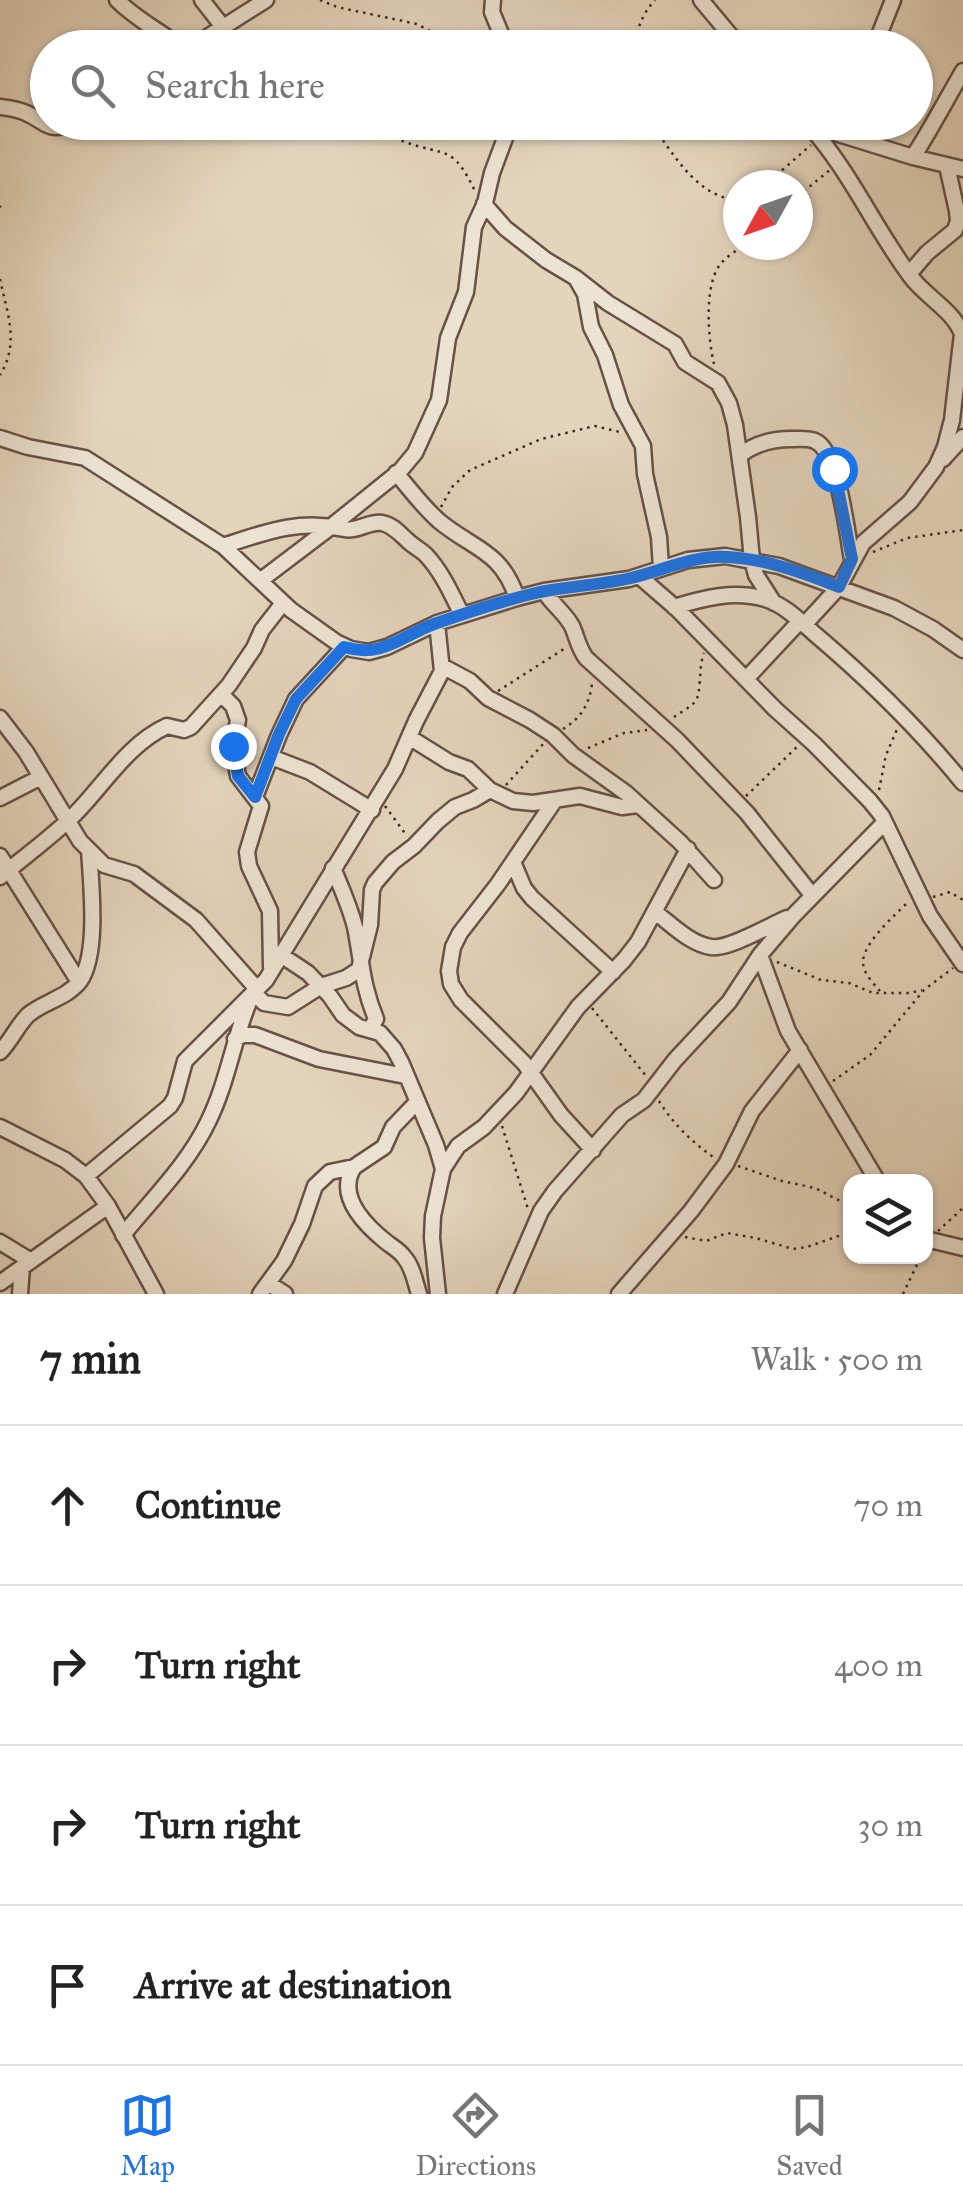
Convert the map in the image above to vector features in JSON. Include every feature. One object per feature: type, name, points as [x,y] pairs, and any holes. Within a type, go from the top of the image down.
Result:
[{"type":"street","points":[[117,0],[140,22],[157,30]]},
{"type":"street","points":[[202,0],[223,27]]},
{"type":"street","points":[[218,30],[266,0]]},
{"type":"street","points":[[493,0],[492,12],[500,30]]},
{"type":"street","points":[[701,0],[726,30]]},
{"type":"street","points":[[881,30],[893,0]]},
{"type":"street","points":[[933,126],[963,72]]},
{"type":"street","points":[[0,107],[30,114]]},
{"type":"street","points":[[262,580],[334,525],[415,453],[436,409],[448,338],[464,299],[472,237],[504,140]]},
{"type":"street","points":[[833,140],[839,162],[909,274],[958,323],[962,334],[952,420],[936,466]]},
{"type":"street","points":[[859,140],[955,168],[955,230],[909,274]]},
{"type":"street","points":[[913,157],[924,140]]},
{"type":"street","points":[[484,204],[517,238],[675,344],[684,362],[718,383],[730,403],[740,455],[752,560],[756,575],[774,603]]},
{"type":"street","points":[[576,278],[621,404],[644,451],[661,568]]},
{"type":"street","points":[[0,438],[85,458],[223,546],[283,603],[344,647],[370,652],[437,623],[517,598],[639,576],[704,557],[779,566],[894,608],[962,646]]},
{"type":"street","points":[[746,680],[839,587],[866,541],[910,502],[963,438]]},
{"type":"street","points":[[740,455],[778,439],[818,442],[830,459],[854,556]]},
{"type":"street","points":[[396,473],[436,517],[502,566],[517,598]]},
{"type":"street","points":[[223,546],[298,524],[356,529],[379,522],[398,531],[426,556],[462,616]]},
{"type":"street","points":[[639,576],[854,782],[881,816],[919,896],[962,963]]},
{"type":"street","points":[[544,591],[568,619],[581,651],[738,803],[812,896]]},
{"type":"street","points":[[674,607],[718,595],[774,603],[865,677],[963,783]]},
{"type":"street","points":[[4,873],[67,822],[148,738],[166,726],[189,729],[239,671],[283,603]]},
{"type":"street","points":[[86,1176],[170,1106],[186,1061],[254,993],[281,956],[395,769],[441,673],[437,623]]},
{"type":"street","points":[[255,797],[300,694],[344,647]]},
{"type":"street","points":[[442,666],[470,681],[488,698],[554,735],[688,849],[714,880]]},
{"type":"street","points":[[221,694],[236,710],[233,746],[238,776],[262,808],[247,852],[270,911],[270,973]]},
{"type":"street","points":[[0,718],[89,850],[104,864],[134,874],[196,920],[264,1003],[288,1007],[360,967],[370,925],[373,886],[393,862],[455,807],[494,792]]},
{"type":"street","points":[[409,737],[445,760],[468,769],[494,792],[513,800],[532,804],[580,796],[622,807],[638,804]]},
{"type":"street","points":[[270,756],[375,804]]},
{"type":"street","points":[[0,798],[41,777]]},
{"type":"street","points":[[555,800],[460,932],[449,971],[451,984],[461,1000],[531,1072],[561,1116],[593,1150]]},
{"type":"street","points":[[506,1294],[541,1210],[622,1115],[644,1100],[728,1002],[762,953],[881,816]]},
{"type":"street","points":[[438,1294],[433,1227],[443,1169],[458,1146],[484,1127],[516,1093],[560,1029],[638,942],[688,849]]},
{"type":"street","points":[[0,1052],[28,1016],[79,982],[84,971],[92,935],[89,850]]},
{"type":"street","points":[[0,856],[4,873],[79,982]]},
{"type":"street","points":[[512,862],[532,898],[613,972]]},
{"type":"street","points":[[333,868],[354,924],[367,998],[376,1019],[370,1030]]},
{"type":"street","points":[[655,912],[685,936],[711,948],[794,915]]},
{"type":"street","points":[[762,953],[783,1021],[873,1174]]},
{"type":"street","points":[[281,956],[308,973],[343,1016],[359,1027],[380,1033],[394,1049],[443,1169]]},
{"type":"street","points":[[122,1235],[202,1134],[220,1095],[235,1039],[254,993]]},
{"type":"street","points":[[235,1039],[255,1035],[320,1059],[405,1076]]},
{"type":"street","points":[[618,1294],[726,1164],[752,1111],[800,1050]]},
{"type":"street","points":[[286,1294],[264,1289],[284,1261],[315,1186],[330,1172],[354,1167],[386,1145],[393,1127],[417,1102]]},
{"type":"street","points":[[0,1127],[65,1160],[86,1176],[108,1206],[156,1294]]},
{"type":"street","points":[[354,1167],[348,1180],[349,1198],[369,1225],[404,1257],[420,1294]]},
{"type":"street","points":[[0,1283],[108,1206]]},
{"type":"street","points":[[933,1241],[963,1248]]},
{"type":"street","points":[[0,1242],[26,1264]]},
{"type":"street","points":[[20,1294],[26,1264]]},
{"type":"path","points":[[320,0],[428,30]]},
{"type":"path","points":[[637,30],[655,0]]},
{"type":"path","points":[[401,140],[444,151],[462,167],[484,204]]},
{"type":"path","points":[[663,140],[700,184],[723,197]]},
{"type":"path","points":[[783,170],[819,140]]},
{"type":"path","points":[[813,184],[839,162]]},
{"type":"path","points":[[718,383],[711,353],[709,304],[714,275],[724,260]]},
{"type":"path","points":[[0,279],[12,336],[8,360],[0,374]]},
{"type":"path","points":[[436,517],[463,475],[542,438],[595,426],[636,432]]},
{"type":"path","points":[[854,556],[907,538],[963,530]]},
{"type":"path","points":[[488,698],[576,639]]},
{"type":"path","points":[[573,754],[624,733],[664,729],[698,696],[699,668],[709,641]]},
{"type":"path","points":[[494,792],[534,752],[580,717],[596,668]]},
{"type":"path","points":[[881,816],[878,795],[886,755],[903,716]]},
{"type":"path","points":[[738,803],[808,738]]},
{"type":"path","points":[[375,804],[414,846]]},
{"type":"path","points":[[880,993],[865,970],[864,957],[875,937],[919,896],[950,892],[963,900]]},
{"type":"path","points":[[762,953],[821,980],[849,982],[872,993],[924,990]]},
{"type":"path","points":[[824,1088],[870,1055],[924,990],[962,963]]},
{"type":"path","points":[[584,1000],[635,1061],[675,1122],[702,1150],[726,1164],[815,1188],[843,1202]]},
{"type":"path","points":[[498,1111],[535,1224]]},
{"type":"path","points":[[933,1235],[963,1208]]},
{"type":"path","points":[[669,1237],[702,1241],[730,1234],[793,1249],[843,1235]]},
{"type":"path","points":[[903,1294],[917,1264]]},
{"type":"route","points":[[233,746],[238,776],[255,797],[296,699],[344,647],[370,652],[437,623],[500,602],[629,578],[704,557],[725,556],[779,566],[839,587],[852,559],[834,469]]}]
